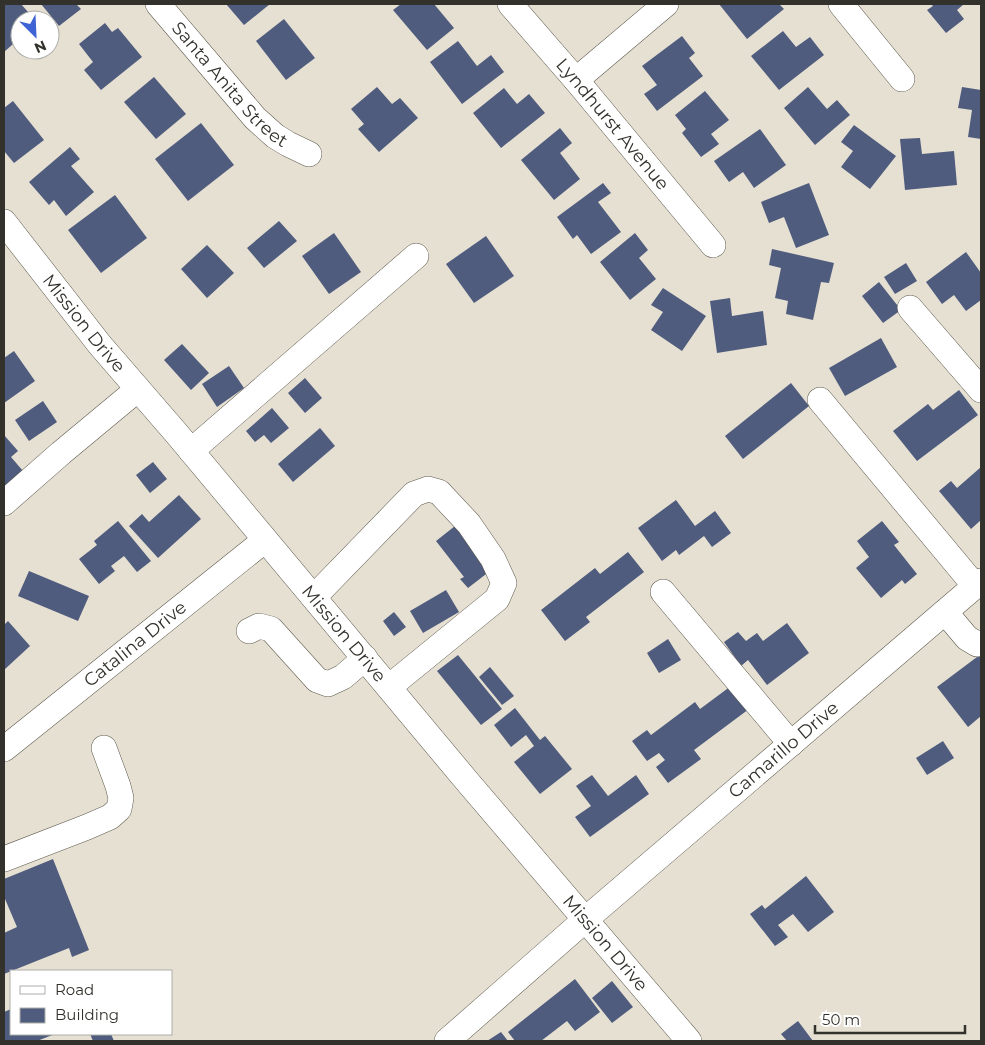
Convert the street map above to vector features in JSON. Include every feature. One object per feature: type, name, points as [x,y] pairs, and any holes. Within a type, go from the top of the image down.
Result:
[{"type":"street","name":"Santa Anita Street","points":[[158,4],[255,118],[275,136],[309,154]]},
{"type":"street","name":"Lyndhurst Avenue","points":[[510,4],[576,80],[713,245]]},
{"type":"street","points":[[576,80],[666,4]]},
{"type":"street","points":[[841,4],[902,79]]},
{"type":"street","name":"Mission Drive","points":[[8,235],[466,780],[689,1041]]},
{"type":"street","points":[[191,451],[416,256]]},
{"type":"street","points":[[910,308],[981,390]]},
{"type":"street","points":[[4,503],[138,390]]},
{"type":"street","points":[[820,400],[977,591]]},
{"type":"street","points":[[314,597],[414,494],[428,488],[439,492],[469,524],[493,559],[504,582],[497,599],[389,687]]},
{"type":"street","name":"Catalina Drive","points":[[4,750],[265,540]]},
{"type":"street","name":"Camarillo Drive","points":[[447,1041],[586,919],[945,612],[977,591]]},
{"type":"street","points":[[663,592],[791,744]]},
{"type":"street","points":[[945,612],[967,638],[978,644],[981,643]]},
{"type":"street","points":[[249,631],[259,626],[271,629],[317,680],[328,684],[343,677],[365,658]]},
{"type":"street","points":[[4,860],[87,827],[110,816],[119,809],[121,798],[104,748]]},
{"type":"building","points":[[4,4],[21,4],[26,10],[10,10],[10,47],[4,52]]},
{"type":"building","points":[[41,4],[76,4],[81,9],[60,25],[60,10],[46,10]]},
{"type":"building","points":[[226,4],[270,4],[244,25]]},
{"type":"building","points":[[401,4],[434,4],[454,28],[427,50],[393,10]]},
{"type":"building","points":[[719,4],[779,4],[784,9],[747,39]]},
{"type":"building","points":[[931,4],[964,4],[957,10],[964,19],[946,33],[927,10],[933,6]]},
{"type":"building","points":[[284,19],[315,58],[286,80],[256,41]]},
{"type":"building","points":[[105,23],[112,32],[118,28],[142,57],[101,90],[84,70],[93,62],[79,44]]},
{"type":"building","points":[[783,31],[796,47],[810,37],[824,55],[779,90],[751,56]]},
{"type":"building","points":[[682,36],[695,53],[689,58],[703,76],[657,111],[644,94],[657,85],[642,66]]},
{"type":"building","points":[[458,41],[477,66],[491,55],[504,72],[462,104],[430,62]]},
{"type":"building","points":[[154,77],[186,114],[156,139],[124,102]]},
{"type":"building","points":[[377,87],[392,104],[400,98],[418,118],[379,152],[358,129],[364,124],[351,109]]},
{"type":"building","points":[[808,87],[827,109],[837,100],[850,115],[815,145],[784,108]]},
{"type":"building","points":[[962,87],[981,90],[981,139],[968,137],[972,110],[958,108]]},
{"type":"building","points":[[504,88],[517,104],[529,94],[545,113],[501,148],[473,113]]},
{"type":"building","points":[[705,91],[729,120],[711,134],[719,144],[701,157],[682,133],[686,129],[675,115]]},
{"type":"building","points":[[13,101],[44,140],[14,163],[4,151],[4,108]]},
{"type":"building","points":[[201,123],[234,165],[188,201],[155,159]]},
{"type":"building","points":[[854,125],[896,156],[870,189],[841,167],[853,151],[841,142]]},
{"type":"building","points":[[560,128],[572,143],[560,153],[580,179],[554,200],[521,160]]},
{"type":"building","points":[[760,129],[786,165],[754,188],[743,172],[729,182],[714,161]]},
{"type":"building","points":[[920,138],[922,154],[954,151],[957,185],[905,190],[900,139]]},
{"type":"building","points":[[70,147],[80,159],[71,166],[94,192],[66,216],[54,200],[49,205],[29,182]]},
{"type":"building","points":[[603,183],[611,193],[598,202],[621,232],[591,254],[577,235],[573,239],[557,217]]},
{"type":"building","points":[[809,183],[829,235],[796,248],[784,217],[769,223],[761,202]]},
{"type":"building","points":[[115,195],[147,238],[101,273],[68,230]]},
{"type":"building","points":[[279,221],[297,241],[264,268],[247,248]]},
{"type":"building","points":[[334,233],[361,272],[329,294],[302,256]]},
{"type":"building","points":[[635,233],[648,250],[639,258],[656,279],[630,300],[600,262]]},
{"type":"building","points":[[486,236],[514,276],[474,303],[446,264]]},
{"type":"building","points":[[207,245],[234,273],[207,298],[181,269]]},
{"type":"building","points":[[772,249],[834,263],[829,283],[821,282],[813,320],[786,314],[788,301],[775,298],[781,268],[769,265]]},
{"type":"building","points":[[966,252],[981,273],[981,300],[966,311],[954,295],[942,304],[926,282]]},
{"type":"building","points":[[906,263],[917,281],[895,294],[884,277]]},
{"type":"building","points":[[879,282],[901,310],[883,323],[862,296]]},
{"type":"building","points":[[663,288],[706,316],[682,351],[651,330],[663,312],[651,305]]},
{"type":"building","points":[[730,298],[732,316],[763,311],[767,345],[717,353],[710,301]]},
{"type":"building","points":[[881,338],[897,367],[845,396],[829,368]]},
{"type":"building","points":[[182,344],[209,373],[191,390],[164,360]]},
{"type":"building","points":[[14,351],[35,381],[4,403],[4,358]]},
{"type":"building","points":[[229,366],[244,388],[217,407],[202,384]]},
{"type":"building","points":[[305,378],[322,398],[305,413],[288,393]]},
{"type":"building","points":[[791,383],[809,406],[743,459],[725,436]]},
{"type":"building","points":[[959,390],[978,415],[917,461],[893,431],[928,404],[933,410]]},
{"type":"building","points":[[43,401],[57,422],[29,441],[15,420]]},
{"type":"building","points":[[272,408],[289,428],[271,443],[264,435],[255,442],[246,431]]},
{"type":"building","points":[[320,428],[335,446],[293,482],[278,464]]},
{"type":"building","points":[[4,435],[18,451],[11,457],[23,471],[4,489]]},
{"type":"building","points":[[153,462],[167,479],[150,493],[136,475]]},
{"type":"building","points":[[981,467],[981,520],[971,529],[939,491],[951,481],[957,488]]},
{"type":"building","points":[[179,495],[201,519],[158,558],[129,526],[142,514],[149,522]]},
{"type":"building","points":[[676,500],[695,526],[715,511],[731,533],[712,547],[704,536],[679,555],[676,550],[662,561],[638,528]]},
{"type":"building","points":[[118,521],[151,561],[137,572],[124,556],[111,566],[115,571],[99,584],[79,559],[97,545],[94,541]]},
{"type":"building","points":[[882,521],[899,542],[894,545],[917,574],[905,584],[902,580],[881,598],[856,568],[869,557],[857,541]]},
{"type":"building","points":[[455,526],[490,571],[468,588],[460,579],[464,577],[436,541]]},
{"type":"building","points":[[628,552],[644,572],[586,617],[590,622],[565,641],[541,610],[595,568],[600,574]]},
{"type":"building","points":[[29,571],[89,596],[78,621],[18,596]]},
{"type":"building","points":[[446,590],[459,612],[423,633],[410,611]]},
{"type":"building","points":[[394,612],[406,627],[394,636],[383,621]]},
{"type":"building","points":[[8,621],[30,646],[4,670],[4,625]]},
{"type":"building","points":[[787,623],[809,653],[767,685],[748,660],[741,666],[724,642],[738,632],[746,641],[757,633],[763,641]]},
{"type":"building","points":[[668,639],[681,660],[659,673],[647,653]]},
{"type":"building","points":[[981,654],[981,716],[968,727],[937,687]]},
{"type":"building","points":[[458,655],[502,709],[481,725],[437,671]]},
{"type":"building","points":[[490,667],[514,696],[502,705],[479,677]]},
{"type":"building","points":[[731,686],[749,709],[694,750],[701,759],[668,783],[656,767],[665,760],[659,753],[647,761],[632,741],[647,730],[651,735],[695,702],[700,709]]},
{"type":"building","points":[[515,708],[540,740],[545,736],[572,769],[540,794],[514,762],[534,746],[526,735],[511,747],[494,725]]},
{"type":"building","points":[[943,741],[954,758],[927,775],[916,758]]},
{"type":"building","points":[[592,775],[608,796],[636,775],[649,794],[590,837],[575,817],[591,806],[576,786]]},
{"type":"building","points":[[53,859],[89,950],[72,957],[69,948],[4,974],[4,933],[17,927],[4,899],[4,879]]},
{"type":"building","points":[[806,876],[834,912],[808,932],[793,914],[778,925],[788,937],[775,946],[750,914],[762,905],[765,909]]},
{"type":"building","points":[[575,979],[600,1012],[575,1031],[567,1021],[541,1041],[515,1041],[508,1032]]},
{"type":"building","points":[[612,981],[633,1007],[612,1023],[592,998]]},
{"type":"building","points":[[10,1009],[10,1035],[52,1035],[37,1041],[4,1041],[4,1012]]},
{"type":"building","points":[[798,1021],[813,1041],[787,1041],[781,1034]]},
{"type":"building","points":[[501,1032],[508,1041],[487,1041]]},
{"type":"building","points":[[90,1035],[111,1035],[114,1041],[93,1041]]}]
